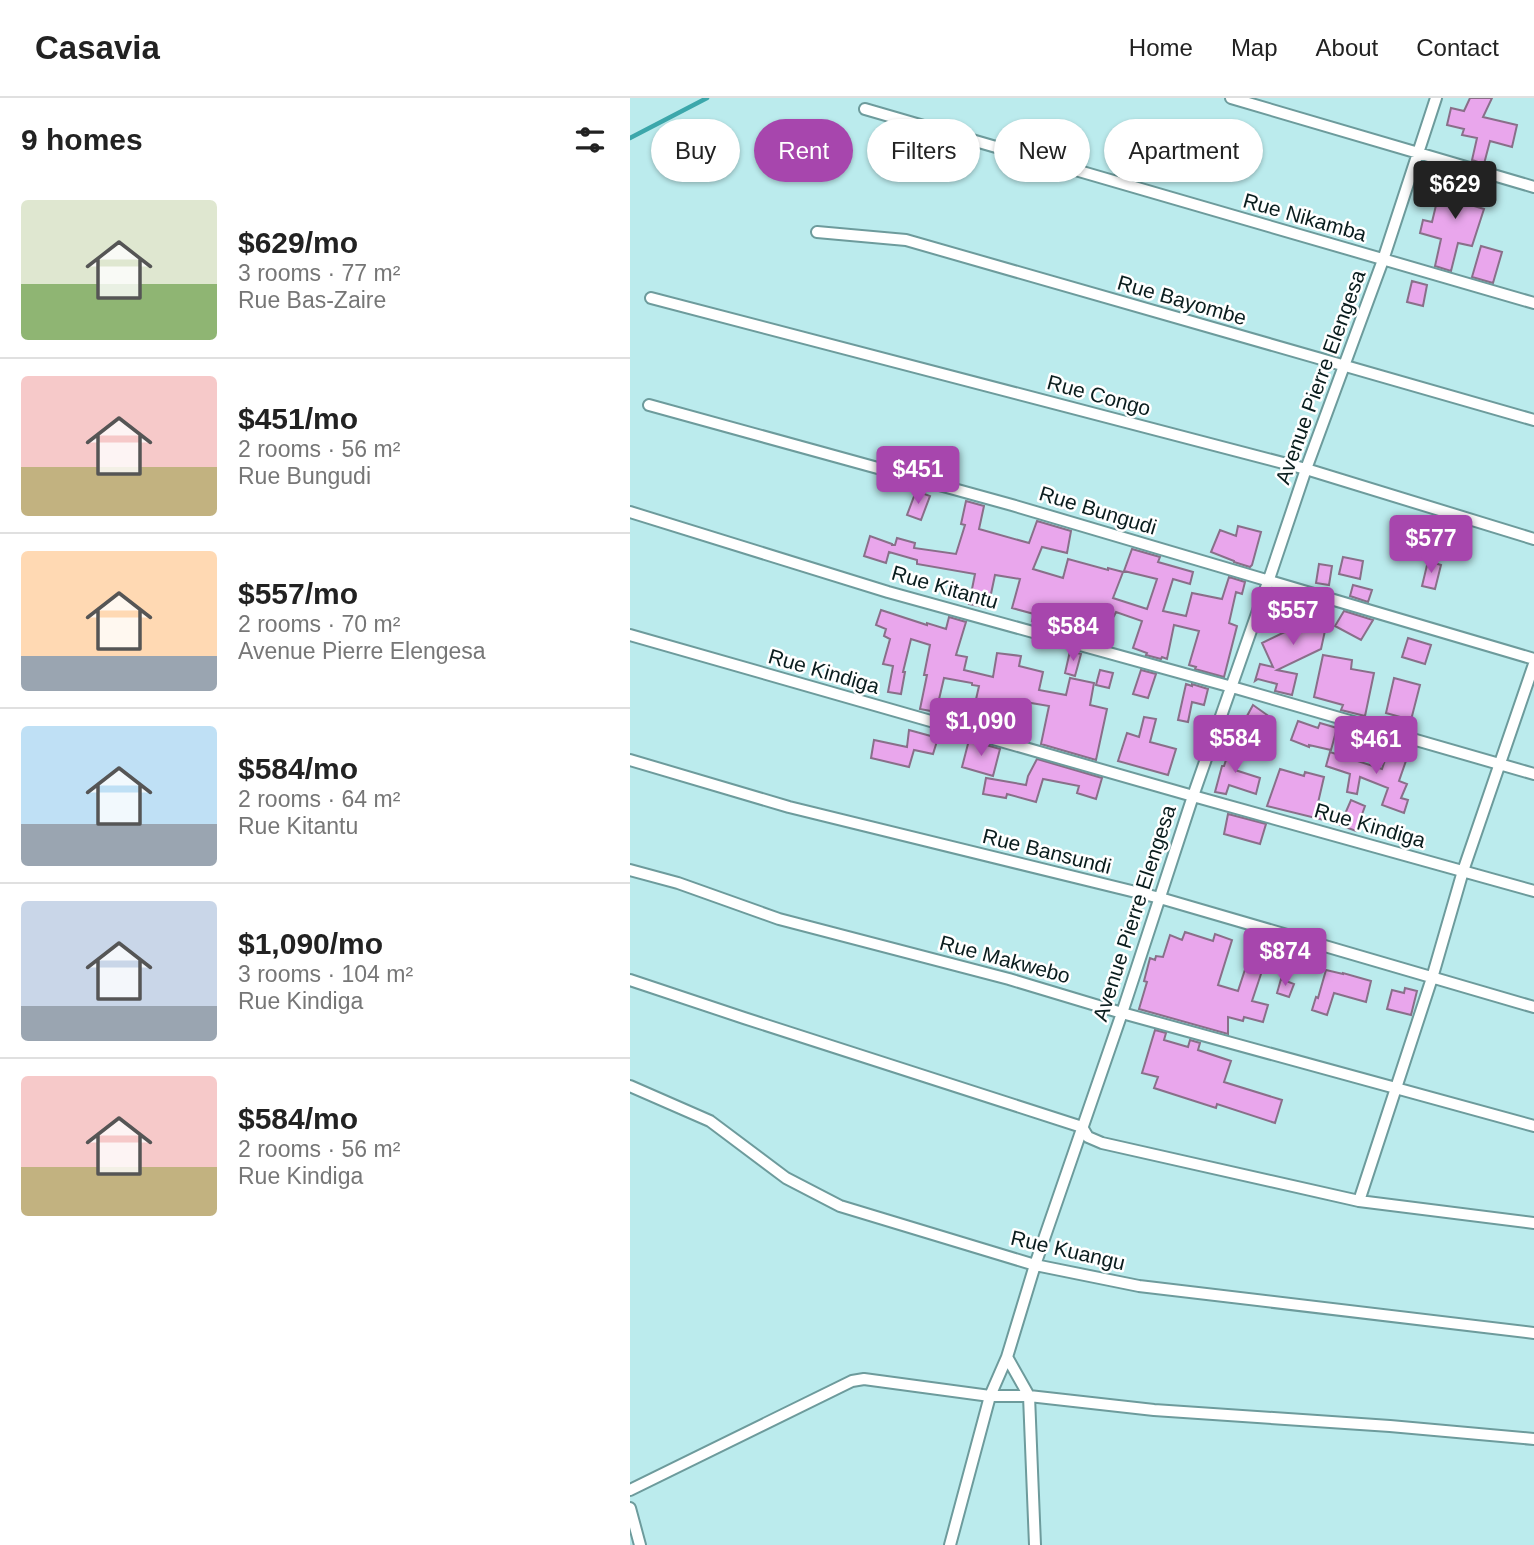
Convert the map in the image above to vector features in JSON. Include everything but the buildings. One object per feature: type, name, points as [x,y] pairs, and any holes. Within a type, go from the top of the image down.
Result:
[{"type":"street","points":[[1231,98],[1534,187]]},
{"type":"street","name":"Avenue Pierre Elengesa","points":[[950,1545],[990,1396],[1007,1357],[1035,1265],[1193,796],[1306,470],[1383,260],[1436,98]]},
{"type":"street","name":"Rue Nikamba","points":[[865,109],[1534,303]]},
{"type":"street","name":"Rue Bayombe","points":[[817,232],[906,240],[1534,421]]},
{"type":"street","name":"Rue Congo","points":[[652,298],[1306,470],[1534,539]]},
{"type":"street","name":"Rue Bungudi","points":[[649,405],[1012,505],[1534,662]]},
{"type":"street","name":"Rue Kitantu","points":[[630,512],[888,592],[1534,774]]},
{"type":"street","name":"Rue Kindiga","points":[[630,635],[1534,891]]},
{"type":"street","points":[[1359,1201],[1432,978],[1463,871],[1534,662]]},
{"type":"street","name":"Rue Bansundi","points":[[630,760],[789,807],[1160,898],[1534,1007]]},
{"type":"street","name":"Rue Makwebo","points":[[630,870],[678,883],[779,919],[1009,979],[1122,1013],[1534,1126]]},
{"type":"street","points":[[630,980],[1082,1126],[1088,1137],[1102,1143],[1359,1201],[1534,1223]]},
{"type":"street","name":"Rue Kuangu","points":[[630,1086],[710,1121],[786,1178],[840,1206],[1035,1265],[1139,1286],[1534,1333]]},
{"type":"street","points":[[1007,1357],[1029,1396],[1035,1545]]},
{"type":"street","points":[[630,1490],[852,1381],[864,1379],[990,1396],[1029,1396],[1154,1410],[1534,1439]]},
{"type":"street","points":[[630,1508],[640,1545]]},
{"type":"waterway","points":[[630,138],[707,98]]}]
